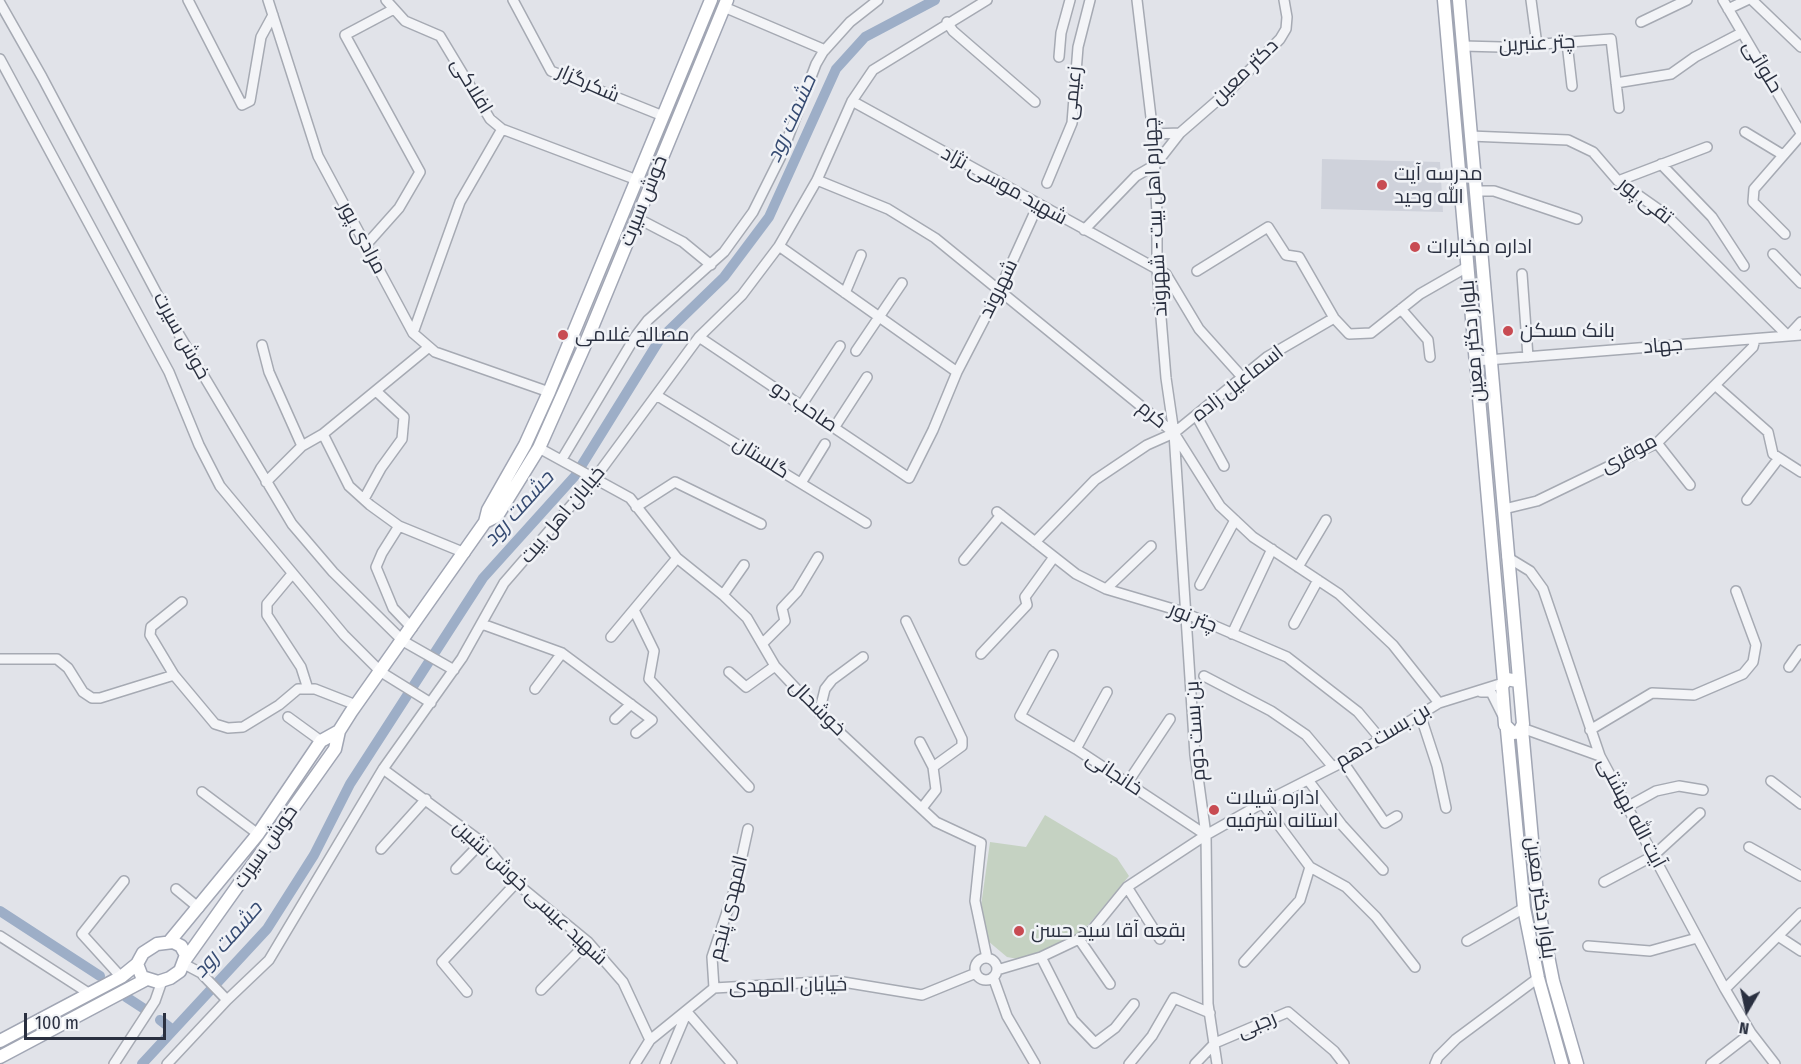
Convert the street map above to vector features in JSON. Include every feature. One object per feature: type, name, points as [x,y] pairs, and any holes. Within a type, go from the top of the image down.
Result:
[{"type":"main road","name":"خوش سیرت","points":[[185,962],[335,749],[339,731],[356,705],[485,522],[488,510],[525,445],[549,392],[711,0]]},
{"type":"main road","name":"بلوار دکتر معین","points":[[1444,0],[1524,908],[1538,978],[1562,1064]]},
{"type":"main road","name":"بلوار دکتر معین","points":[[1459,0],[1538,906],[1553,981],[1577,1064]]},
{"type":"main road","name":"خوش سیرت","points":[[485,522],[497,516],[539,448],[584,347],[726,4]]},
{"type":"main road","points":[[1503,682],[1509,678],[1518,681]]},
{"type":"main road","points":[[1506,724],[1516,733],[1522,729]]},
{"type":"main road","name":"خوش سیرت","points":[[169,942],[258,834],[321,741],[339,731]]},
{"type":"main road","points":[[0,1041],[121,977],[137,964],[149,948],[169,942],[181,946],[185,962],[177,974],[162,981],[145,980],[0,1057]]},
{"type":"main road","points":[[137,964],[138,974],[145,980]]},
{"type":"street","points":[[188,0],[242,105],[250,101],[261,37],[273,15]]},
{"type":"street","name":"مرادی پور","points":[[268,0],[318,156],[413,333],[435,352],[549,392]]},
{"type":"street","name":"افلاکی","points":[[386,0],[405,21],[440,36],[489,119],[502,129],[637,180]]},
{"type":"street","name":"شکرگزار","points":[[513,0],[551,70],[663,116]]},
{"type":"street","points":[[563,459],[635,337],[648,320],[711,265],[740,232],[757,205],[781,156],[816,64],[825,50],[850,22],[878,0]]},
{"type":"street","name":"خیابان اهل بیت","points":[[167,1064],[226,1000],[269,960],[383,770],[462,658],[504,583],[592,476],[699,337],[742,295],[779,246],[817,180],[852,101],[873,70],[900,55],[947,22],[987,0]]},
{"type":"street","points":[[1059,57],[1061,33],[1070,0]]},
{"type":"street","name":"زعیمی","points":[[1047,183],[1072,123],[1078,46],[1090,0]]},
{"type":"street","name":"چهارم اهل بیت - شهروند","points":[[1137,0],[1153,134],[1156,269],[1166,378],[1174,433]]},
{"type":"street","name":"دکتر معین","points":[[1084,230],[1136,177],[1155,165],[1179,133],[1234,86],[1280,39],[1286,29],[1284,0]]},
{"type":"street","points":[[1531,0],[1537,45]]},
{"type":"street","points":[[1641,22],[1687,0]]},
{"type":"street","points":[[1725,4],[1749,0],[1801,47]]},
{"type":"street","name":"خوش سیرت","points":[[0,3],[42,77],[174,326],[292,525],[333,572],[403,641]]},
{"type":"street","points":[[726,4],[825,50]]},
{"type":"street","name":"حلوائی","points":[[1725,4],[1801,134]]},
{"type":"street","points":[[366,245],[399,208],[420,172],[345,35],[394,9]]},
{"type":"street","points":[[947,22],[952,32],[1035,102]]},
{"type":"street","points":[[1619,108],[1616,83],[1671,74],[1695,57],[1741,33]]},
{"type":"street","name":"چتر عنبرین","points":[[1463,46],[1537,45],[1611,39],[1616,83]]},
{"type":"street","points":[[1567,43],[1572,86]]},
{"type":"street","name":"خوش سیرت","points":[[0,59],[169,372],[199,445],[220,486],[344,635],[381,672]]},
{"type":"street","name":"شهید موسی نژاد","points":[[852,101],[1166,274],[1199,329],[1243,378]]},
{"type":"street","points":[[413,333],[460,202],[502,129]]},
{"type":"street","points":[[1745,132],[1783,156]]},
{"type":"street","points":[[1153,134],[1166,136],[1179,133]]},
{"type":"street","points":[[1785,234],[1754,202],[1754,189],[1801,134]]},
{"type":"street","name":"تقی پور","points":[[1470,136],[1568,140],[1593,152],[1618,181],[1665,214],[1788,336]]},
{"type":"street","points":[[1618,181],[1707,147]]},
{"type":"street","points":[[1661,164],[1712,217],[1744,266]]},
{"type":"street","name":"کرم","points":[[817,180],[888,209],[935,238],[1174,433],[1220,506],[1272,549],[1339,594],[1393,645],[1439,703]]},
{"type":"street","points":[[1475,191],[1494,191],[1576,219]]},
{"type":"street","name":"شهروند","points":[[909,478],[933,430],[957,372],[999,291],[1038,205]]},
{"type":"street","points":[[637,218],[682,242],[711,265]]},
{"type":"street","points":[[1197,272],[1268,228],[1286,255],[1299,257],[1334,318],[1348,334],[1371,333],[1420,294],[1467,267]]},
{"type":"street","points":[[779,246],[957,372]]},
{"type":"street","points":[[1773,254],[1801,283]]},
{"type":"street","points":[[845,293],[861,255]]},
{"type":"street","points":[[1522,274],[1528,357]]},
{"type":"street","points":[[856,351],[881,318],[902,283]]},
{"type":"street","points":[[1401,309],[1428,340],[1430,357]]},
{"type":"street","name":"اسماعیل زاده","points":[[1035,542],[1095,480],[1147,445],[1174,433],[1268,357],[1334,318]]},
{"type":"street","points":[[1788,336],[1801,322]]},
{"type":"street","name":"جهاد","points":[[1475,361],[1801,335]]},
{"type":"street","name":"صاحب دو","points":[[699,337],[909,478]]},
{"type":"street","name":"موقری","points":[[1504,509],[1537,501],[1657,443],[1753,348],[1755,339]]},
{"type":"street","points":[[262,345],[269,372],[302,446]]},
{"type":"street","points":[[801,405],[840,346]]},
{"type":"street","points":[[266,482],[302,446],[323,434],[429,347]]},
{"type":"street","points":[[834,428],[867,377]]},
{"type":"street","points":[[1716,386],[1768,432],[1773,454],[1801,472]]},
{"type":"street","points":[[364,500],[381,468],[402,438],[404,417],[376,391]]},
{"type":"street","name":"گلستان","points":[[656,395],[866,523]]},
{"type":"street","points":[[1196,415],[1224,466]]},
{"type":"street","name":"بن بست دوم","points":[[1174,433],[1188,614],[1195,755],[1206,835],[1210,1013],[1217,1064]]},
{"type":"street","points":[[323,434],[349,486],[364,500],[399,526],[465,553]]},
{"type":"street","points":[[1657,443],[1690,484]]},
{"type":"street","points":[[801,483],[825,444]]},
{"type":"street","name":"خوشحال","points":[[539,448],[563,459],[630,498],[677,558],[723,595],[747,618],[775,666],[819,713],[936,822],[981,843],[975,902],[987,958]]},
{"type":"street","points":[[1747,500],[1779,458]]},
{"type":"street","points":[[636,507],[675,482],[761,524]]},
{"type":"street","name":"چتر نور","points":[[964,560],[999,513],[1076,574],[1106,589],[1188,614],[1287,657],[1358,712],[1379,737]]},
{"type":"street","points":[[1200,585],[1235,520]]},
{"type":"street","points":[[1298,567],[1326,520]]},
{"type":"street","points":[[399,526],[376,567],[393,608],[412,628]]},
{"type":"street","points":[[1106,589],[1151,546]]},
{"type":"street","points":[[1232,634],[1272,549]]},
{"type":"street","points":[[981,654],[1027,604],[1025,597],[1054,556]]},
{"type":"street","points":[[763,643],[785,621],[782,608],[797,592],[818,557]]},
{"type":"street","name":"آیت الله بهشتی","points":[[1507,557],[1530,571],[1543,589],[1600,756],[1725,989],[1751,1033],[1775,1064]]},
{"type":"street","points":[[611,637],[677,558]]},
{"type":"street","points":[[723,595],[744,565]]},
{"type":"street","points":[[292,574],[267,604],[267,615],[301,667],[309,689]]},
{"type":"street","points":[[1294,624],[1317,580]]},
{"type":"street","points":[[1590,730],[1652,693],[1694,695],[1743,674],[1753,662],[1756,645],[1736,591]]},
{"type":"street","points":[[182,602],[151,627],[150,635],[174,675],[215,724],[228,728],[243,727],[279,705],[297,689],[309,689],[356,705]]},
{"type":"street","points":[[634,610],[654,651],[649,679],[749,787]]},
{"type":"street","points":[[906,621],[962,740],[962,746],[933,767]]},
{"type":"street","points":[[482,624],[561,653],[652,720],[636,733]]},
{"type":"street","points":[[403,641],[454,670]]},
{"type":"street","points":[[1789,667],[1801,650]]},
{"type":"street","points":[[535,689],[561,653]]},
{"type":"street","name":"خانجانی","points":[[1053,655],[1020,716],[1076,749],[1206,835]]},
{"type":"street","points":[[819,713],[825,689],[832,680],[862,657]]},
{"type":"street","points":[[0,658],[57,659],[68,668],[83,692],[92,698],[100,698],[174,675]]},
{"type":"street","points":[[729,672],[746,687],[775,666]]},
{"type":"street","points":[[381,672],[431,703]]},
{"type":"street","points":[[1204,676],[1271,711],[1306,735],[1333,767]]},
{"type":"street","name":"بن بست دهم","points":[[995,974],[1041,957],[1079,939],[1092,930],[1127,887],[1206,835],[1343,762],[1379,737],[1439,703],[1503,682]]},
{"type":"street","points":[[1076,749],[1107,692]]},
{"type":"street","points":[[1470,692],[1491,692],[1506,724]]},
{"type":"street","points":[[615,719],[631,704]]},
{"type":"street","points":[[1420,714],[1437,766],[1446,808]]},
{"type":"street","points":[[288,717],[321,741]]},
{"type":"street","points":[[1128,783],[1170,719]]},
{"type":"street","points":[[1522,729],[1600,756]]},
{"type":"street","points":[[920,742],[933,767],[936,790],[922,808]]},
{"type":"street","points":[[1343,762],[1385,823],[1397,816]]},
{"type":"street","name":"شهید عیسی خوش نشین","points":[[383,770],[426,799],[482,842],[516,883],[588,942],[623,982],[650,1040]]},
{"type":"street","points":[[1308,780],[1342,825],[1383,870]]},
{"type":"street","points":[[1771,781],[1801,804]]},
{"type":"street","points":[[1627,807],[1656,791],[1678,786],[1703,790]]},
{"type":"street","points":[[201,792],[258,834]]},
{"type":"street","points":[[381,849],[426,799]]},
{"type":"street","points":[[1263,804],[1310,867],[1346,887],[1376,917],[1415,967]]},
{"type":"street","points":[[1604,882],[1652,856],[1700,813]]},
{"type":"street","name":"المهدی پنجم","points":[[714,988],[712,957],[735,888],[748,829]]},
{"type":"street","points":[[456,869],[482,842]]},
{"type":"street","points":[[1749,847],[1801,876]]},
{"type":"street","points":[[1244,962],[1300,900],[1310,867]]},
{"type":"street","points":[[121,977],[82,934],[124,881]]},
{"type":"street","points":[[467,992],[442,962],[516,883]]},
{"type":"street","points":[[1127,887],[1160,939]]},
{"type":"street","points":[[176,889],[199,908]]},
{"type":"street","points":[[1467,941],[1524,908]]},
{"type":"street","points":[[1725,989],[1801,913]]},
{"type":"street","points":[[0,936],[90,994]]},
{"type":"street","points":[[1778,936],[1801,951]]},
{"type":"street","points":[[1588,946],[1650,951],[1697,938]]},
{"type":"street","points":[[1079,939],[1110,984]]},
{"type":"street","points":[[541,990],[588,942]]},
{"type":"street","points":[[1041,957],[1073,1020],[1095,1043],[1115,1028],[1134,1004]]},
{"type":"street","points":[[995,974],[983,979],[976,973],[977,963],[987,958],[995,962],[995,974],[1007,1016],[1035,1064]]},
{"type":"street","points":[[185,962],[201,973],[226,1000]]},
{"type":"street","name":"خيابان المهدی","points":[[634,1064],[650,1040],[714,988],[837,981],[922,995],[976,973]]},
{"type":"street","points":[[1435,1064],[1438,1057],[1456,1039],[1538,978]]},
{"type":"street","points":[[114,1064],[155,1001],[162,981]]},
{"type":"street","points":[[1129,1064],[1152,1035],[1174,998],[1210,1013]]},
{"type":"street","points":[[665,1064],[687,1012],[732,1064]]},
{"type":"street","name":"رجبی","points":[[1195,1064],[1215,1043],[1288,1012],[1334,1051],[1344,1064]]},
{"type":"street","points":[[1711,1064],[1751,1033]]},
{"type":"shaded area","name":"مدرسه آیت الله وحید","points":[[1322,159],[1440,162],[1443,212],[1321,209]]},
{"type":"green space","points":[[1045,815],[1117,858],[1129,876],[1089,924],[1068,942],[1023,960],[1007,957],[988,941],[982,923],[981,906],[990,842],[1026,847]]},
{"type":"waterway","name":"حشمت رود","points":[[142,1064],[267,929],[314,855],[350,784],[483,578],[575,476],[660,339],[724,277],[769,217],[836,69],[865,37],[935,0]]},
{"type":"waterway","points":[[0,911],[100,976]]},
{"type":"waterway","points":[[126,997],[146,1010]]},
{"type":"waterway","points":[[160,1020],[173,1030]]},
{"type":"place","name":"مدرسه آیت الله وحید","points":[[1382,185]]},
{"type":"place","name":"اداره مخابرات","points":[[1415,247]]},
{"type":"place","name":"بانک مسکن","points":[[1508,331]]},
{"type":"place","name":"مصالح غلامی","points":[[563,335]]},
{"type":"place","name":"اداره شیلات استانه اشرفیه","points":[[1214,810]]},
{"type":"place","name":"بقعه آقا سید حسن","points":[[1019,931]]}]
